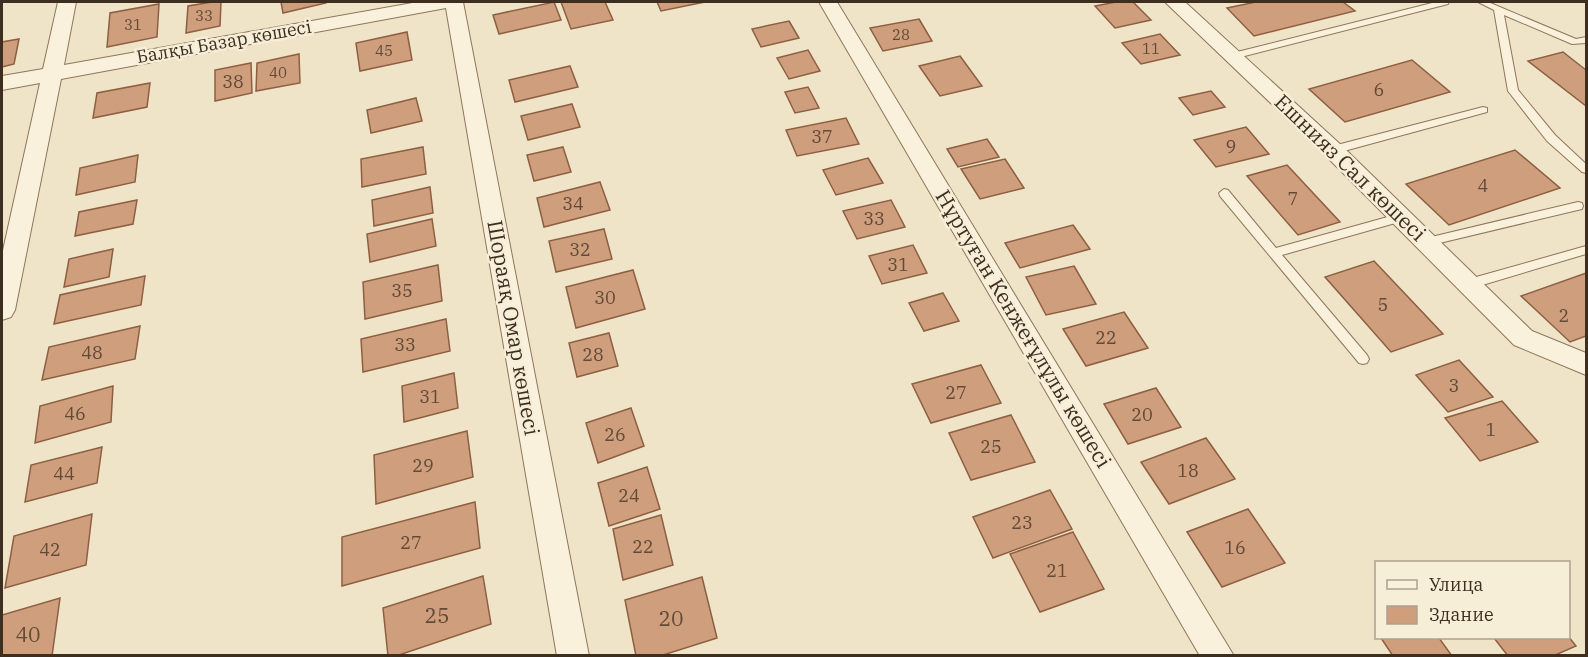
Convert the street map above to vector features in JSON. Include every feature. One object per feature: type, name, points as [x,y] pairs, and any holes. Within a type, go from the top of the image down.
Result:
[{"type":"street","points":[[2,310],[67,2]]},
{"type":"street","name":"Балқы Базар көшесі","points":[[2,83],[447,2]]},
{"type":"street","name":"Шораяқ Омар көшесі","points":[[454,2],[573,656]]},
{"type":"street","name":"Нұртуған Кенжеғұлұлы көшесі","points":[[828,2],[1218,656]]},
{"type":"street","name":"Ешнияз Сал көшесі","points":[[1174,2],[1334,150],[1523,338],[1587,364]]},
{"type":"lane","points":[[1233,56],[1445,2]]},
{"type":"lane","points":[[1482,2],[1575,42],[1587,51]]},
{"type":"lane","points":[[1498,9],[1513,91],[1551,138],[1587,169]]},
{"type":"lane","points":[[1575,42],[1587,40]]},
{"type":"lane","points":[[1334,150],[1483,110]]},
{"type":"lane","points":[[1224,193],[1363,359]]},
{"type":"lane","points":[[1427,242],[1578,206]]},
{"type":"lane","points":[[1274,254],[1402,218]]},
{"type":"lane","points":[[1469,284],[1587,250]]},
{"type":"building","points":[[221,2],[220,26],[186,33],[188,6]]},
{"type":"building","points":[[281,2],[326,2],[326,3],[283,13]]},
{"type":"building","points":[[554,2],[561,20],[499,34],[493,15]]},
{"type":"building","points":[[561,2],[605,2],[613,20],[571,29]]},
{"type":"building","points":[[657,2],[705,2],[661,11]]},
{"type":"building","points":[[1133,2],[1151,20],[1115,28],[1095,6]]},
{"type":"building","points":[[1256,2],[1343,2],[1355,11],[1254,36],[1227,8]]},
{"type":"building","points":[[159,4],[157,37],[107,47],[110,13]]},
{"type":"building","points":[[919,19],[932,41],[883,51],[870,28]]},
{"type":"building","points":[[789,21],[799,38],[761,47],[752,29]]},
{"type":"building","points":[[407,32],[412,60],[360,71],[356,43]]},
{"type":"building","points":[[1160,34],[1180,55],[1141,64],[1122,43]]},
{"type":"building","points":[[19,39],[14,64],[2,67],[2,42]]},
{"type":"building","points":[[808,50],[820,71],[789,79],[777,58]]},
{"type":"building","points":[[1563,52],[1586,70],[1586,106],[1528,61]]},
{"type":"building","points":[[299,54],[300,83],[256,91],[257,63]]},
{"type":"building","points":[[960,56],[982,86],[940,96],[919,66]]},
{"type":"building","points":[[1412,60],[1450,92],[1345,122],[1309,89]]},
{"type":"building","points":[[251,63],[252,93],[215,101],[215,70]]},
{"type":"building","points":[[570,66],[578,87],[515,102],[509,80]]},
{"type":"building","points":[[150,83],[147,107],[93,118],[97,93]]},
{"type":"building","points":[[808,87],[819,108],[795,113],[785,92]]},
{"type":"building","points":[[1211,91],[1225,107],[1193,115],[1179,98]]},
{"type":"building","points":[[416,98],[422,121],[371,133],[367,110]]},
{"type":"building","points":[[572,104],[580,127],[528,140],[521,116]]},
{"type":"building","points":[[846,118],[859,144],[797,156],[786,130]]},
{"type":"building","points":[[1246,127],[1269,154],[1216,167],[1194,140]]},
{"type":"building","points":[[987,139],[999,157],[958,167],[947,149]]},
{"type":"building","points":[[423,147],[426,174],[362,187],[361,159]]},
{"type":"building","points":[[563,147],[571,172],[534,181],[527,155]]},
{"type":"building","points":[[1515,150],[1560,188],[1449,225],[1406,184]]},
{"type":"building","points":[[138,155],[135,182],[76,195],[80,168]]},
{"type":"building","points":[[868,158],[883,183],[836,195],[823,170]]},
{"type":"building","points":[[1005,159],[1024,188],[980,199],[961,169]]},
{"type":"building","points":[[1287,165],[1340,222],[1298,235],[1247,176]]},
{"type":"building","points":[[600,182],[610,210],[544,227],[537,198]]},
{"type":"building","points":[[430,187],[433,213],[374,226],[372,200]]},
{"type":"building","points":[[137,200],[133,224],[75,236],[79,212]]},
{"type":"building","points":[[891,200],[905,227],[857,239],[843,211]]},
{"type":"building","points":[[432,219],[436,246],[370,262],[367,234]]},
{"type":"building","points":[[1073,225],[1090,249],[1020,268],[1005,243]]},
{"type":"building","points":[[604,229],[612,259],[556,272],[549,241]]},
{"type":"building","points":[[913,245],[927,273],[882,284],[869,256]]},
{"type":"building","points":[[113,249],[109,277],[64,287],[69,259]]},
{"type":"building","points":[[1374,261],[1443,334],[1391,352],[1325,277]]},
{"type":"building","points":[[438,265],[442,301],[365,319],[363,282]]},
{"type":"building","points":[[1074,266],[1096,304],[1046,315],[1026,277]]},
{"type":"building","points":[[633,270],[645,309],[576,328],[566,287]]},
{"type":"building","points":[[1586,273],[1586,336],[1570,342],[1521,296]]},
{"type":"building","points":[[145,276],[141,305],[54,324],[60,295]]},
{"type":"building","points":[[943,293],[959,321],[924,331],[909,303]]},
{"type":"building","points":[[1124,312],[1148,348],[1086,366],[1063,329]]},
{"type":"building","points":[[446,319],[450,351],[363,372],[361,339]]},
{"type":"building","points":[[140,326],[135,359],[42,380],[49,347]]},
{"type":"building","points":[[609,333],[618,366],[577,377],[569,343]]},
{"type":"building","points":[[1459,360],[1493,397],[1448,412],[1416,375]]},
{"type":"building","points":[[981,365],[1001,403],[931,423],[912,384]]},
{"type":"building","points":[[454,373],[458,408],[404,422],[402,386]]},
{"type":"building","points":[[113,386],[111,422],[35,443],[40,406]]},
{"type":"building","points":[[1156,388],[1181,427],[1128,444],[1104,404]]},
{"type":"building","points":[[1502,401],[1538,442],[1480,461],[1445,418]]},
{"type":"building","points":[[631,408],[644,446],[598,463],[586,423]]},
{"type":"building","points":[[1011,415],[1035,462],[971,480],[949,433]]},
{"type":"building","points":[[467,431],[473,477],[376,504],[374,455]]},
{"type":"building","points":[[1206,438],[1235,479],[1169,504],[1141,462]]},
{"type":"building","points":[[102,447],[97,483],[25,502],[31,465]]},
{"type":"building","points":[[647,467],[660,509],[609,526],[598,483]]},
{"type":"building","points":[[1050,490],[1072,529],[993,558],[973,517]]},
{"type":"building","points":[[475,502],[480,548],[342,586],[342,537]]},
{"type":"building","points":[[1248,509],[1285,563],[1222,587],[1187,532]]},
{"type":"building","points":[[92,514],[86,565],[5,588],[14,536]]},
{"type":"building","points":[[661,515],[673,565],[623,580],[613,529]]},
{"type":"building","points":[[1073,532],[1104,589],[1040,612],[1010,554]]},
{"type":"building","points":[[483,576],[491,624],[396,656],[388,656],[383,608]]},
{"type":"building","points":[[702,577],[717,638],[660,656],[636,656],[625,600]]},
{"type":"building","points":[[60,598],[52,656],[2,656],[2,615]]},
{"type":"building","points":[[1570,638],[1576,646],[1553,656],[1508,656],[1495,639]]},
{"type":"building","points":[[1382,639],[1440,639],[1452,656],[1393,656]]}]
